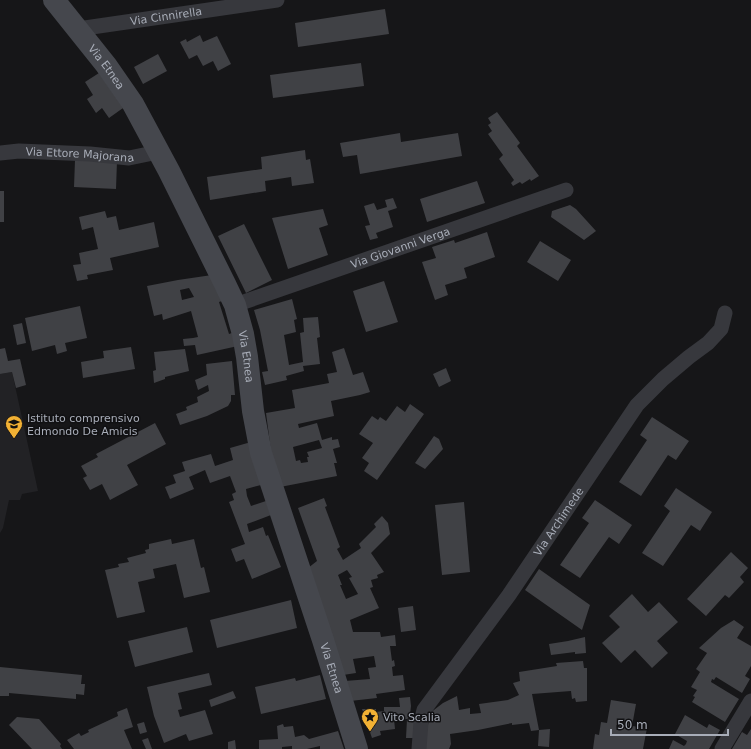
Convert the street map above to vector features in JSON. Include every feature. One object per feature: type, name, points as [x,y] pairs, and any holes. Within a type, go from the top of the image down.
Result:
[{"type":"main road","name":"Via Etnea","points":[[54,0],[106,65],[133,104],[226,284],[235,305],[246,349],[252,411],[261,453],[357,749]]},
{"type":"street","name":"Via Cinnirella","points":[[78,30],[277,0]]},
{"type":"street","name":"Via Ettore Majorana","points":[[0,152],[19,151],[90,154],[129,158],[158,152]]},
{"type":"street","name":"Via Giovanni Verga","points":[[235,305],[566,190]]},
{"type":"street","name":"Via Archimede","points":[[418,749],[424,710],[509,596],[637,405],[663,379],[708,343],[721,329],[725,313]]},
{"type":"street","points":[[722,749],[751,700]]},
{"type":"shaded area","name":"Istituto comprensivo Edmondo De Amicis","points":[[12,372],[38,491],[22,494],[20,500],[9,500],[3,528],[0,533],[0,374]]},
{"type":"building","points":[[385,9],[389,34],[298,47],[295,23]]},
{"type":"building","points":[[200,35],[203,42],[217,36],[231,64],[218,71],[213,61],[203,66],[197,55],[189,59],[180,42],[186,39],[187,42]]},
{"type":"building","points":[[158,54],[167,71],[143,84],[134,67]]},
{"type":"building","points":[[361,63],[364,86],[273,98],[270,75]]},
{"type":"building","points":[[99,73],[123,108],[109,118],[102,108],[96,113],[87,99],[93,95],[85,82]]},
{"type":"building","points":[[497,112],[520,143],[517,146],[539,176],[531,181],[530,179],[522,184],[520,182],[513,186],[511,183],[514,180],[499,159],[503,155],[488,134],[492,131],[488,125],[491,123],[488,118]]},
{"type":"building","points":[[400,133],[401,142],[458,133],[462,156],[360,174],[357,155],[343,157],[340,143]]},
{"type":"building","points":[[305,150],[306,160],[310,159],[314,183],[292,186],[291,177],[265,181],[266,191],[210,200],[207,177],[262,169],[261,157]]},
{"type":"building","points":[[75,160],[117,161],[116,189],[74,187]]},
{"type":"building","points":[[477,181],[485,203],[427,222],[420,199]]},
{"type":"building","points":[[0,191],[4,191],[4,222],[0,222]]},
{"type":"building","points":[[393,198],[397,208],[388,211],[393,227],[376,233],[378,238],[370,240],[365,226],[370,225],[364,206],[374,203],[377,210],[387,207],[385,200]]},
{"type":"building","points":[[570,205],[576,209],[596,231],[584,240],[551,217],[552,211]]},
{"type":"building","points":[[323,209],[328,225],[319,228],[328,255],[288,269],[272,218]]},
{"type":"building","points":[[105,211],[107,218],[116,216],[119,230],[154,222],[159,247],[110,258],[113,270],[87,275],[88,279],[77,281],[73,265],[81,264],[79,253],[98,249],[93,227],[82,230],[79,217]]},
{"type":"building","points":[[244,224],[272,280],[246,293],[218,236]]},
{"type":"building","points":[[487,232],[495,257],[464,268],[467,278],[445,285],[448,295],[435,300],[422,262],[436,258],[432,247],[454,240],[455,243]]},
{"type":"building","points":[[540,241],[571,260],[558,281],[527,262]]},
{"type":"building","points":[[212,275],[225,300],[219,302],[229,334],[235,332],[238,346],[197,355],[195,345],[184,346],[183,339],[198,337],[191,311],[163,320],[162,314],[154,316],[147,286]],"holes":[[[189,288],[194,297],[182,300],[180,290]]]},
{"type":"building","points":[[384,281],[398,322],[366,332],[353,291]]},
{"type":"building","points":[[292,299],[297,319],[294,320],[296,332],[284,335],[289,365],[303,362],[300,333],[304,332],[303,318],[318,317],[320,337],[317,338],[320,364],[303,366],[304,371],[286,376],[287,380],[265,385],[262,372],[268,371],[260,330],[254,310]]},
{"type":"building","points":[[80,306],[87,338],[65,343],[67,351],[57,354],[55,345],[32,351],[25,318]]},
{"type":"building","points":[[22,323],[26,343],[17,345],[13,325]]},
{"type":"building","points":[[131,347],[135,369],[83,378],[81,362],[104,358],[103,351]]},
{"type":"building","points":[[5,348],[8,361],[20,359],[26,385],[16,388],[12,372],[0,374],[0,349]]},
{"type":"building","points":[[344,348],[353,375],[363,372],[370,392],[331,401],[334,416],[298,424],[299,428],[317,423],[322,440],[332,437],[332,440],[338,439],[340,447],[333,449],[337,463],[334,463],[337,476],[280,487],[273,466],[266,413],[295,408],[292,390],[329,383],[327,374],[337,372],[332,352]],"holes":[[[319,440],[322,448],[307,452],[309,457],[307,457],[308,462],[301,463],[300,460],[296,461],[293,447]]]},
{"type":"building","points":[[185,349],[189,371],[165,377],[165,379],[154,383],[153,371],[156,370],[154,352]]},
{"type":"building","points":[[232,361],[235,395],[231,395],[231,401],[228,406],[207,416],[180,425],[176,414],[187,410],[186,407],[198,402],[197,397],[209,391],[208,385],[198,390],[195,380],[207,375],[206,364]]},
{"type":"building","points":[[446,368],[451,381],[439,387],[433,374]]},
{"type":"building","points":[[410,404],[424,414],[377,480],[364,471],[369,463],[362,458],[373,443],[359,434],[372,416],[378,420],[380,417],[386,421],[397,406],[405,412]]},
{"type":"building","points":[[652,417],[689,441],[676,460],[668,455],[641,496],[619,482],[647,440],[640,435]]},
{"type":"building","points":[[155,423],[166,444],[127,465],[138,485],[110,500],[102,484],[90,490],[83,478],[87,476],[81,466],[98,457],[96,454]]},
{"type":"building","points":[[434,436],[439,439],[443,449],[425,469],[415,463]]},
{"type":"building","points":[[251,442],[261,485],[246,489],[247,496],[251,506],[266,501],[271,515],[247,524],[249,532],[263,527],[266,536],[268,535],[281,567],[252,579],[244,559],[236,562],[231,549],[245,544],[229,502],[234,500],[232,494],[236,492],[230,476],[210,483],[205,470],[189,477],[194,489],[170,499],[165,487],[176,483],[173,475],[185,471],[182,462],[211,454],[215,466],[233,460],[230,448]]},
{"type":"building","points":[[676,488],[712,512],[700,531],[691,525],[663,566],[642,553],[670,511],[664,506]]},
{"type":"building","points":[[324,498],[327,506],[325,507],[340,547],[337,549],[343,560],[361,548],[359,544],[376,527],[374,524],[382,516],[388,523],[390,534],[371,553],[384,572],[377,575],[378,578],[371,580],[373,587],[370,588],[379,608],[350,620],[353,632],[380,632],[381,637],[395,635],[396,646],[390,646],[392,661],[394,660],[395,666],[392,667],[393,676],[403,675],[405,690],[376,694],[377,698],[350,701],[345,681],[370,679],[368,668],[376,667],[374,656],[353,659],[356,673],[343,675],[308,568],[317,561],[298,508]],"holes":[[[347,570],[352,577],[349,578],[358,594],[346,599],[340,585],[342,585],[338,575]]]},
{"type":"building","points":[[595,500],[632,525],[619,544],[609,537],[580,578],[560,565],[589,523],[582,518]]},
{"type":"building","points":[[464,502],[470,572],[442,575],[435,505]]},
{"type":"building","points":[[171,539],[172,544],[194,539],[201,568],[204,567],[210,592],[184,598],[176,564],[153,569],[155,578],[138,582],[145,612],[117,618],[105,570],[119,567],[118,564],[129,562],[127,558],[146,553],[145,550],[149,549],[149,544]]},
{"type":"building","points":[[731,552],[748,568],[740,577],[744,582],[729,598],[725,595],[706,616],[687,599]]},
{"type":"building","points":[[539,569],[590,605],[582,630],[525,590]]},
{"type":"building","points":[[632,594],[648,612],[659,602],[678,622],[657,641],[668,653],[652,668],[635,650],[621,663],[602,643],[620,627],[609,616]]},
{"type":"building","points":[[291,600],[297,628],[217,648],[210,620]]},
{"type":"building","points":[[413,606],[416,630],[401,632],[398,608]]},
{"type":"building","points":[[734,620],[744,627],[737,638],[751,646],[751,666],[745,676],[750,679],[742,693],[716,677],[714,680],[712,679],[711,682],[739,699],[725,722],[692,702],[695,697],[693,696],[697,690],[691,687],[700,672],[696,669],[707,653],[699,648],[721,628]]},
{"type":"building","points":[[187,627],[193,652],[135,667],[128,641]]},
{"type":"building","points":[[585,637],[586,653],[575,654],[575,652],[551,655],[549,644]]},
{"type":"building","points":[[583,661],[584,668],[587,668],[587,701],[576,702],[575,698],[572,699],[571,691],[532,694],[539,730],[531,731],[529,723],[512,725],[512,723],[450,734],[451,744],[449,749],[424,749],[430,713],[443,703],[457,696],[459,710],[470,708],[470,714],[481,713],[479,704],[508,700],[519,695],[513,683],[520,681],[519,672],[557,666],[556,663]]},
{"type":"building","points":[[0,667],[82,675],[81,684],[85,684],[84,695],[76,694],[76,699],[9,693],[9,696],[0,696]]},
{"type":"building","points":[[209,673],[212,685],[178,693],[182,709],[178,710],[180,717],[205,710],[213,734],[189,741],[186,734],[164,743],[154,716],[147,687]]},
{"type":"building","points":[[320,675],[326,699],[261,714],[255,687],[295,678],[296,681]]},
{"type":"building","points":[[233,691],[236,698],[211,707],[209,700]]},
{"type":"building","points":[[410,697],[410,715],[417,716],[415,738],[406,738],[407,719],[400,720],[400,718],[394,719],[395,729],[380,731],[381,735],[372,738],[362,709],[376,709],[376,712],[384,711],[384,707],[400,707],[399,698]]},
{"type":"building","points":[[611,700],[636,704],[632,726],[647,728],[643,749],[593,749],[595,734],[599,735],[601,722],[607,723]]},
{"type":"building","points":[[127,708],[133,727],[124,730],[132,749],[74,749],[67,740],[79,733],[81,736],[89,732],[88,730],[118,716],[117,712]]},
{"type":"building","points":[[685,715],[707,728],[709,724],[720,730],[709,749],[669,749],[673,740],[684,746],[686,744],[687,741],[675,734]]},
{"type":"building","points":[[17,717],[39,719],[61,744],[60,746],[62,749],[32,749],[9,725]]},
{"type":"building","points":[[144,722],[147,732],[140,734],[137,724]]},
{"type":"building","points":[[283,724],[284,727],[293,726],[295,737],[304,735],[309,739],[338,731],[344,749],[320,749],[320,746],[307,749],[292,749],[292,746],[282,747],[282,749],[259,749],[259,740],[278,739],[277,726]]},
{"type":"building","points":[[550,729],[549,747],[538,746],[539,730]]},
{"type":"building","points":[[751,729],[751,749],[732,749],[742,732],[747,735]]},
{"type":"building","points":[[148,738],[152,749],[146,749],[142,740]]},
{"type":"building","points":[[235,740],[236,749],[228,749],[228,742]]},
{"type":"place","name":"Istituto comprensivo Edmondo De Amicis","points":[[14,439]]},
{"type":"place","name":"Vito Scalia","points":[[370,732]]}]
